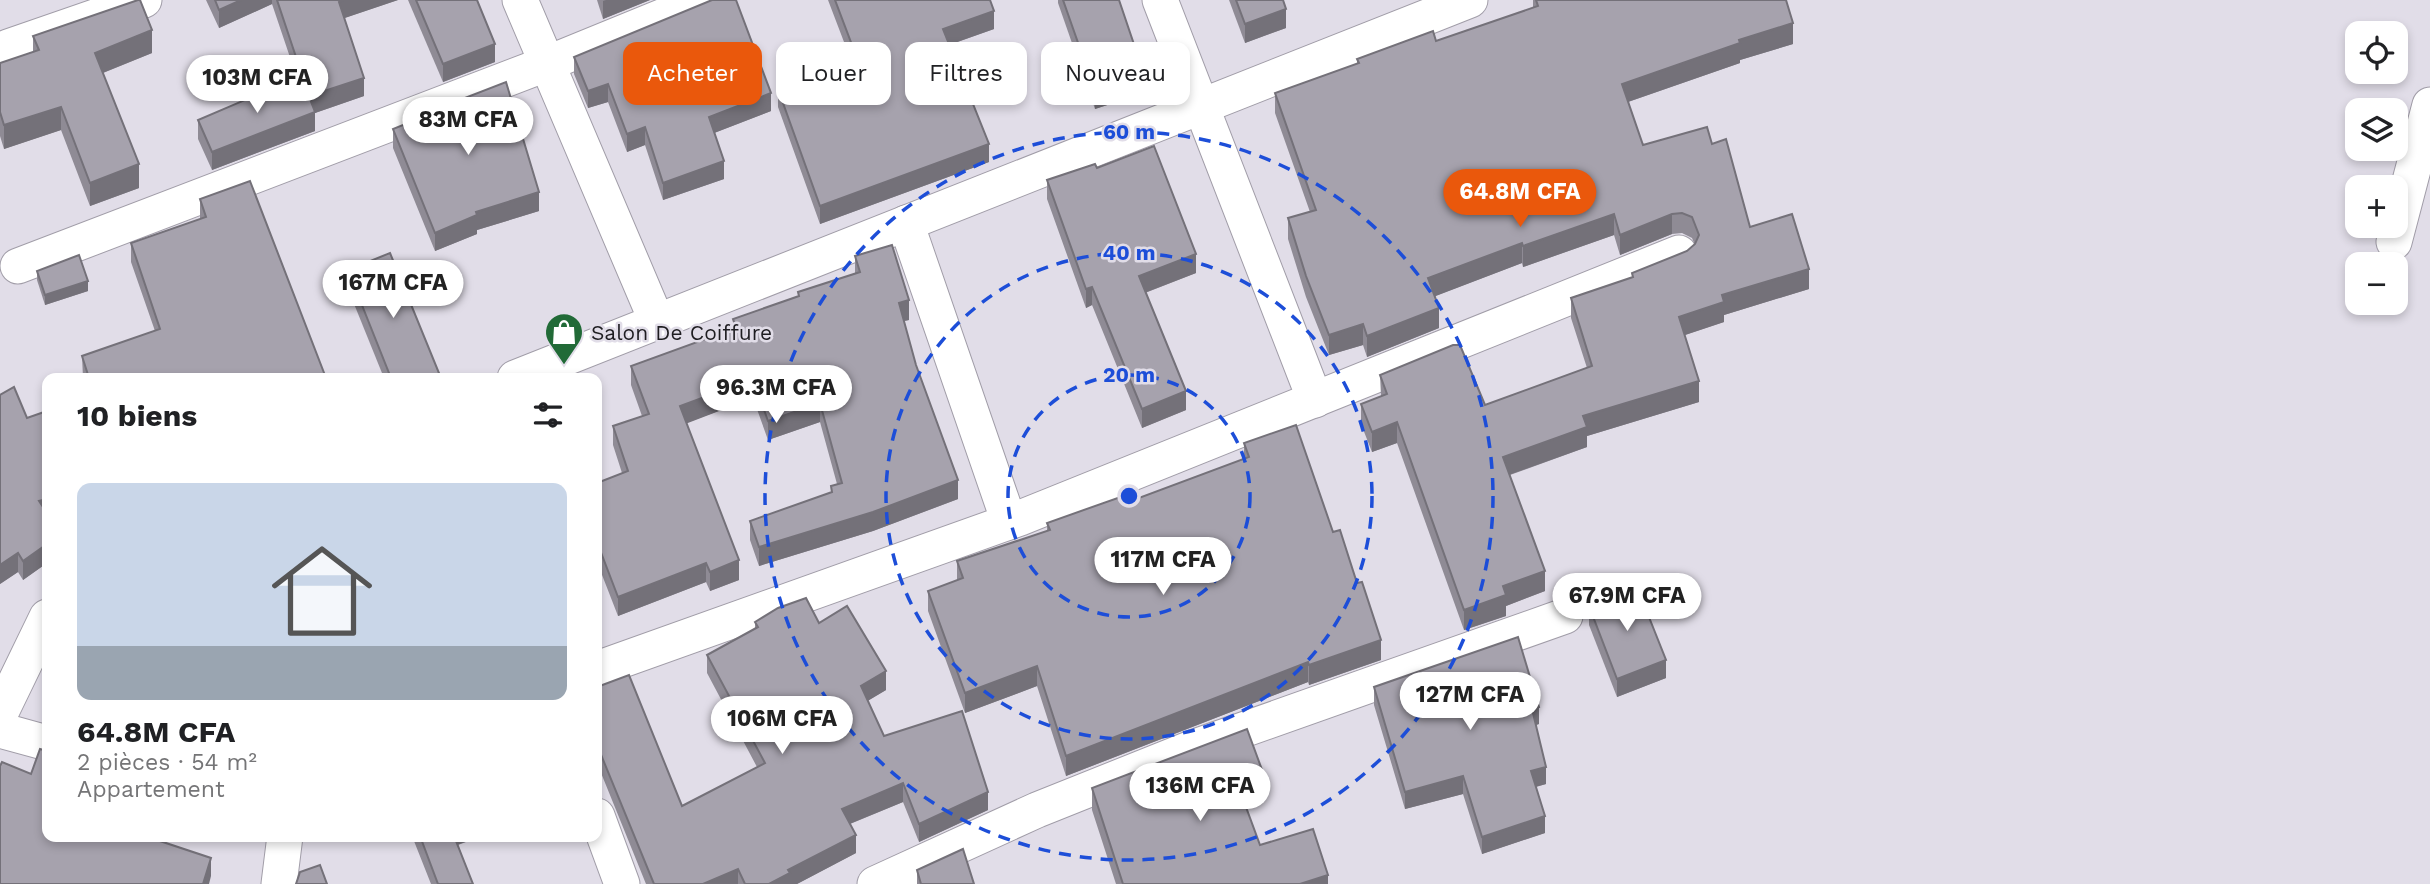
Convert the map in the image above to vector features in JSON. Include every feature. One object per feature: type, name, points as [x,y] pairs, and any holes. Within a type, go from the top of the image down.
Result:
[{"type":"street","points":[[8,47],[144,0]]},
{"type":"street","points":[[520,0],[657,322]]},
{"type":"street","points":[[18,266],[546,64],[703,0]]},
{"type":"street","points":[[1160,0],[1315,400]]},
{"type":"street","points":[[528,373],[1470,0]]},
{"type":"street","points":[[2394,242],[2430,105]]},
{"type":"street","points":[[906,223],[1009,522]]},
{"type":"street","points":[[602,667],[1009,522],[1679,253]]},
{"type":"street","points":[[875,884],[1037,810],[1192,748],[1565,615]]},
{"type":"street","points":[[0,713],[42,627]]},
{"type":"street","points":[[0,730],[42,742]]},
{"type":"street","points":[[602,830],[622,884]]},
{"type":"street","points":[[279,884],[284,842]]},
{"type":"building","points":[[138,0],[152,30],[95,53],[139,164],[90,183],[61,107],[4,125],[0,112],[0,63],[39,50],[33,36]]},
{"type":"building","points":[[215,0],[241,0],[219,10]]},
{"type":"building","points":[[277,0],[343,0],[339,2],[364,78],[309,96]]},
{"type":"building","points":[[416,0],[477,0],[495,44],[443,64]]},
{"type":"building","points":[[712,0],[736,0],[752,42],[623,42],[623,105],[740,105],[709,117],[724,161],[663,183],[645,127],[627,134],[608,84],[588,91],[574,57]]},
{"type":"building","points":[[835,0],[990,0],[994,11],[943,29],[948,42],[905,42],[905,105],[973,105],[989,144],[820,206],[784,105],[891,105],[891,42],[851,42]]},
{"type":"building","points":[[1063,0],[1119,0],[1133,42],[1078,42]]},
{"type":"building","points":[[1236,0],[1283,0],[1286,9],[1245,24]]},
{"type":"building","points":[[1536,0],[1786,0],[1793,23],[1739,40],[1740,43],[1622,84],[1643,145],[1707,127],[1712,144],[1726,139],[1750,227],[1792,214],[1809,269],[1722,295],[1724,302],[1679,317],[1699,381],[1583,416],[1587,427],[1503,457],[1545,571],[1503,586],[1506,595],[1464,610],[1397,422],[1372,432],[1361,404],[1387,394],[1380,375],[1453,345],[1460,345],[1485,405],[1592,366],[1571,298],[1633,277],[1632,273],[1687,251],[1695,244],[1699,235],[1692,217],[1682,213],[1672,214],[1620,235],[1614,214],[1523,246],[1522,243],[1428,278],[1439,308],[1367,336],[1363,324],[1329,335],[1306,276],[1288,218],[1316,210],[1275,93],[1359,63],[1357,59],[1433,31],[1436,41],[1538,6]]},
{"type":"building","points":[[762,69],[771,93],[762,96]]},
{"type":"building","points":[[301,76],[315,112],[212,152],[198,120]]},
{"type":"building","points":[[506,82],[539,192],[476,212],[477,215],[435,233],[393,129]]},
{"type":"building","points":[[1154,146],[1196,254],[1139,276],[1186,391],[1142,409],[1092,287],[1086,289],[1047,180],[1095,164],[1097,168]]},
{"type":"building","points":[[250,181],[324,373],[87,373],[82,356],[160,329],[131,243],[206,217],[200,199]]},
{"type":"building","points":[[892,245],[909,300],[899,303],[916,365],[958,480],[873,512],[759,547],[750,521],[832,492],[831,486],[842,483],[820,403],[768,421],[753,379],[680,406],[739,560],[710,572],[706,563],[618,597],[602,555],[602,481],[628,471],[613,426],[649,414],[631,366],[736,328],[733,319],[799,296],[798,292],[860,272],[855,256]]},
{"type":"building","points":[[390,253],[439,373],[389,373],[348,270]]},
{"type":"building","points":[[79,255],[88,281],[45,295],[37,271]]},
{"type":"building","points":[[14,387],[27,418],[42,413],[42,500],[39,501],[42,506],[42,548],[23,561],[18,553],[0,565],[0,395]]},
{"type":"building","points":[[1296,425],[1333,532],[1340,530],[1357,583],[1362,582],[1381,640],[1309,665],[1308,662],[1066,756],[1037,666],[965,693],[928,591],[963,578],[957,561],[1050,530],[1047,523],[1129,494],[1131,501],[1249,457],[1244,443]]},
{"type":"building","points":[[1637,587],[1666,660],[1617,679],[1589,606]]},
{"type":"building","points":[[806,598],[819,623],[847,606],[886,671],[861,686],[884,736],[962,711],[988,792],[919,824],[903,783],[842,809],[856,835],[788,870],[790,873],[769,884],[745,884],[738,869],[703,884],[654,884],[602,757],[602,685],[629,675],[682,806],[765,763],[707,655],[758,627],[755,622],[778,608]]},
{"type":"building","points":[[1518,637],[1539,707],[1532,709],[1546,767],[1531,771],[1545,816],[1482,837],[1463,776],[1405,792],[1374,687]]},
{"type":"building","points":[[1247,729],[1265,778],[1239,788],[1260,845],[1313,829],[1328,875],[1300,884],[1123,884],[1092,788]]},
{"type":"building","points":[[42,750],[42,842],[163,842],[211,858],[203,884],[0,884],[0,766],[2,762],[31,774]]},
{"type":"building","points":[[422,842],[456,842],[473,884],[438,884]]},
{"type":"building","points":[[963,849],[974,884],[921,884],[917,870]]},
{"type":"building","points":[[320,865],[327,884],[296,884],[300,872]]},
{"type":"place","name":"Salon De Coiffure","points":[[564,366]]}]
